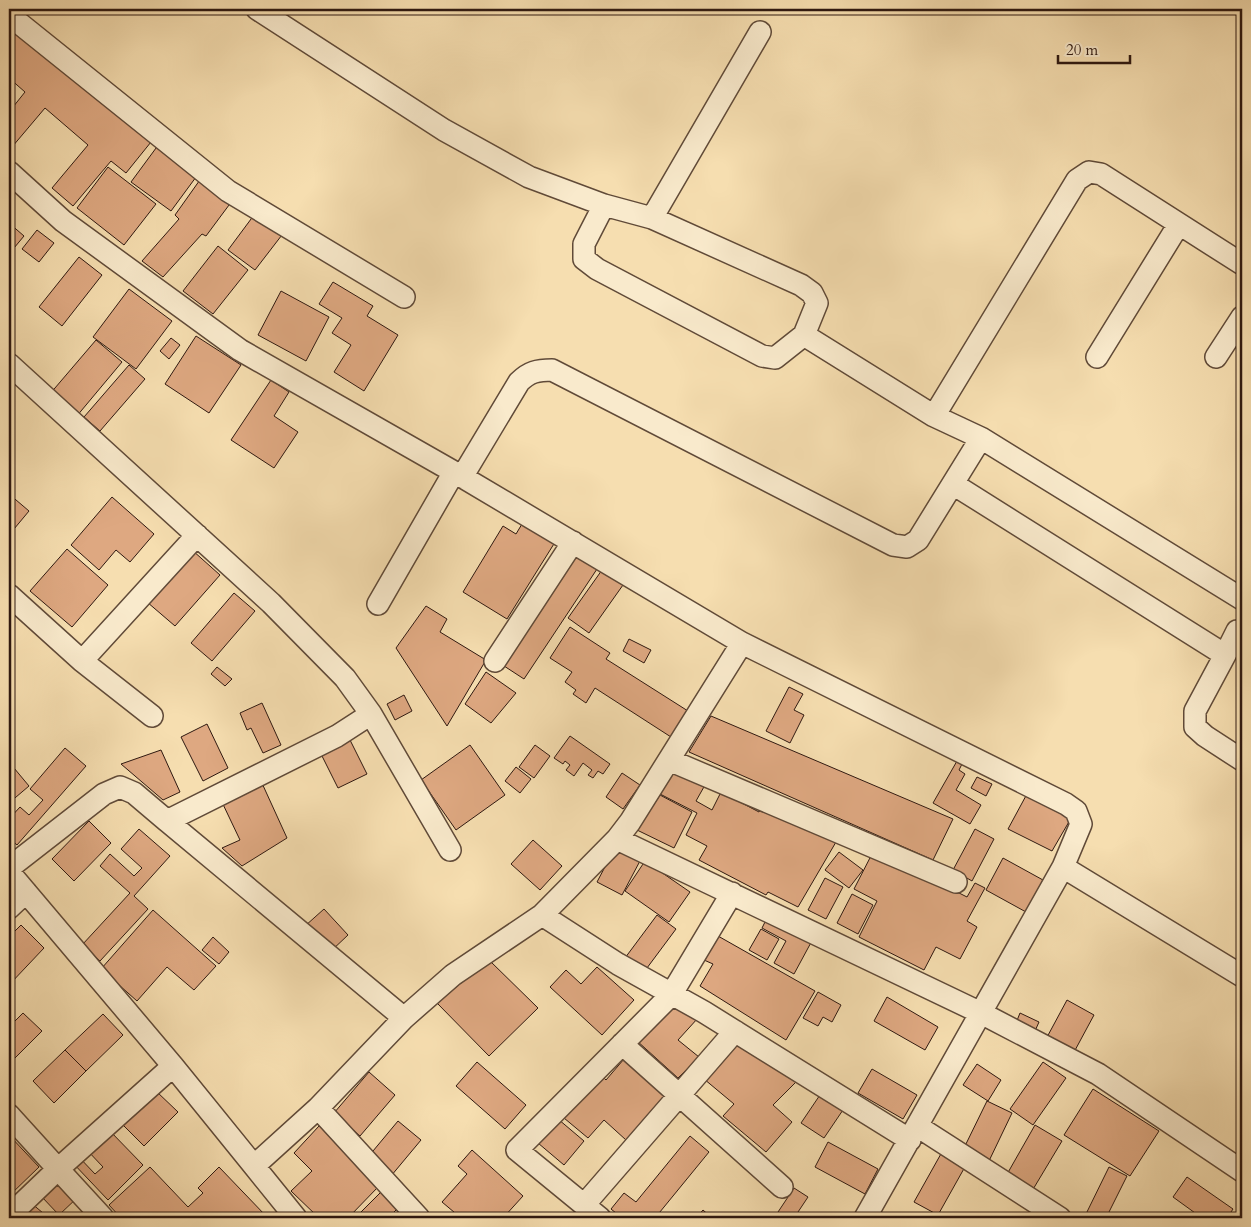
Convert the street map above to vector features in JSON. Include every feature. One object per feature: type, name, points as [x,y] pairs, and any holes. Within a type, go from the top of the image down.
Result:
[{"type":"street","points":[[257,9],[444,130],[529,177],[604,204],[652,218],[801,285],[812,293],[817,304],[804,335],[775,358],[762,356],[597,269],[584,259],[584,244],[604,204]]},
{"type":"street","points":[[9,15],[228,191],[404,297]]},
{"type":"street","points":[[652,218],[760,32]]},
{"type":"street","points":[[9,172],[63,221],[240,350],[458,474],[742,643],[1066,804],[1076,811],[1081,824],[1063,867],[865,1218]]},
{"type":"street","points":[[934,416],[1076,180],[1089,172],[1101,174],[1242,264]]},
{"type":"street","points":[[1097,357],[1179,224]]},
{"type":"street","points":[[1216,357],[1242,317]]},
{"type":"street","points":[[804,335],[934,416],[981,438],[1242,599]]},
{"type":"street","points":[[9,364],[271,602],[345,678],[371,714],[450,850]]},
{"type":"street","points":[[378,604],[458,474],[519,382],[527,373],[552,370],[893,545],[906,547],[918,540],[981,438]]},
{"type":"street","points":[[953,484],[1225,655]]},
{"type":"street","points":[[82,661],[197,535]]},
{"type":"street","points":[[495,661],[573,542]]},
{"type":"street","points":[[9,595],[82,661],[152,716]]},
{"type":"street","points":[[1240,629],[1195,711],[1194,727],[1242,760]]},
{"type":"street","points":[[254,1166],[318,1108],[404,1018],[453,975],[542,914],[617,839],[742,643]]},
{"type":"street","points":[[167,821],[337,736],[371,714]]},
{"type":"street","points":[[669,760],[956,882]]},
{"type":"street","points":[[296,1218],[174,1066],[9,870],[104,794],[120,787],[134,793],[404,1018]]},
{"type":"street","points":[[617,839],[981,1013],[1098,1074],[1242,1171]]},
{"type":"street","points":[[1063,867],[1242,976]]},
{"type":"street","points":[[9,908],[26,892]]},
{"type":"street","points":[[600,1218],[517,1150],[671,995],[732,894]]},
{"type":"street","points":[[542,914],[671,995],[1060,1218]]},
{"type":"street","points":[[584,1205],[734,1031]]},
{"type":"street","points":[[622,1044],[782,1187]]},
{"type":"street","points":[[9,1216],[58,1168],[174,1066]]},
{"type":"street","points":[[318,1108],[419,1218]]},
{"type":"street","points":[[9,1114],[102,1218]]},
{"type":"building","points":[[9,23],[151,142],[126,173],[111,161],[73,206],[52,188],[88,145],[45,108],[12,147],[9,144],[9,112],[25,92],[9,78]]},
{"type":"building","points":[[159,144],[199,173],[171,211],[131,182]]},
{"type":"building","points":[[108,167],[156,204],[124,245],[77,208]]},
{"type":"building","points":[[202,177],[232,201],[206,236],[202,234],[163,277],[142,261],[179,219],[175,215]]},
{"type":"building","points":[[257,211],[285,231],[255,270],[228,250]]},
{"type":"building","points":[[9,223],[24,236],[9,254]]},
{"type":"building","points":[[37,230],[54,243],[39,262],[22,249]]},
{"type":"building","points":[[218,246],[248,270],[213,314],[183,291]]},
{"type":"building","points":[[79,257],[102,275],[62,326],[39,307]]},
{"type":"building","points":[[333,282],[373,306],[367,316],[398,335],[364,391],[334,372],[351,345],[332,333],[342,318],[319,304]]},
{"type":"building","points":[[129,289],[172,321],[136,369],[93,337]]},
{"type":"building","points":[[281,291],[329,317],[306,361],[258,335]]},
{"type":"building","points":[[196,336],[241,365],[209,413],[165,384]]},
{"type":"building","points":[[171,338],[180,345],[169,359],[160,351]]},
{"type":"building","points":[[96,340],[122,362],[76,417],[49,395]]},
{"type":"building","points":[[129,365],[145,379],[100,431],[84,417]]},
{"type":"building","points":[[271,380],[289,392],[274,416],[298,432],[274,468],[231,440]]},
{"type":"building","points":[[9,494],[29,511],[9,535]]},
{"type":"building","points":[[112,497],[154,534],[130,562],[116,550],[99,570],[71,545]]},
{"type":"building","points":[[525,519],[557,539],[507,619],[463,592],[503,526],[516,534]]},
{"type":"building","points":[[67,549],[108,585],[72,627],[30,591]]},
{"type":"building","points":[[192,550],[220,575],[175,626],[147,602]]},
{"type":"building","points":[[576,551],[599,566],[524,679],[501,664]]},
{"type":"building","points":[[602,570],[623,585],[589,633],[568,618]]},
{"type":"building","points":[[234,593],[255,611],[212,661],[191,643]]},
{"type":"building","points":[[426,606],[447,619],[440,632],[486,660],[447,726],[396,648]]},
{"type":"building","points":[[570,627],[610,653],[606,659],[688,711],[671,737],[595,688],[586,703],[573,694],[576,690],[565,682],[572,672],[550,658]]},
{"type":"building","points":[[629,639],[651,650],[644,663],[623,651]]},
{"type":"building","points":[[217,667],[232,679],[225,686],[211,674]]},
{"type":"building","points":[[486,672],[516,693],[491,723],[465,704]]},
{"type":"building","points":[[789,687],[803,694],[794,710],[804,715],[790,743],[766,731]]},
{"type":"building","points":[[404,695],[412,711],[395,720],[387,704]]},
{"type":"building","points":[[262,703],[281,745],[263,753],[251,728],[247,730],[240,713]]},
{"type":"building","points":[[711,716],[953,819],[933,860],[689,752]]},
{"type":"building","points":[[207,724],[228,768],[203,781],[181,737]]},
{"type":"building","points":[[348,736],[367,774],[338,788],[319,750]]},
{"type":"building","points":[[570,736],[610,764],[603,774],[598,771],[593,778],[588,775],[592,770],[583,763],[574,776],[566,770],[570,765],[565,761],[563,764],[554,758]]},
{"type":"building","points":[[470,745],[505,795],[456,830],[421,780]]},
{"type":"building","points":[[535,745],[550,756],[534,778],[519,767]]},
{"type":"building","points":[[65,748],[86,766],[17,845],[9,838],[9,819],[20,807],[29,815],[43,800],[30,789]]},
{"type":"building","points":[[161,750],[180,792],[163,800],[121,764]]},
{"type":"building","points":[[957,761],[962,764],[959,770],[965,774],[956,790],[981,805],[970,824],[933,803]]},
{"type":"building","points":[[9,762],[29,786],[9,803]]},
{"type":"building","points":[[516,767],[531,779],[520,793],[505,781]]},
{"type":"building","points":[[673,769],[705,785],[696,801],[712,810],[721,792],[759,812],[764,804],[836,842],[798,907],[768,892],[766,895],[699,860],[707,846],[686,835],[697,813],[660,794]]},
{"type":"building","points":[[622,773],[640,785],[623,809],[606,797]]},
{"type":"building","points":[[977,777],[992,784],[986,796],[971,788]]},
{"type":"building","points":[[261,781],[287,838],[242,866],[222,848],[240,840],[220,798]]},
{"type":"building","points":[[1028,792],[1071,813],[1070,820],[1052,851],[1008,829]]},
{"type":"building","points":[[660,795],[692,812],[674,848],[637,830]]},
{"type":"building","points":[[89,821],[111,843],[74,881],[52,859]]},
{"type":"building","points":[[139,829],[170,856],[134,896],[148,909],[100,961],[82,945],[130,893],[100,866],[110,854],[134,876],[142,868],[121,849]]},
{"type":"building","points":[[975,829],[994,839],[972,881],[953,870]]},
{"type":"building","points":[[533,840],[562,866],[540,890],[511,864]]},
{"type":"building","points":[[616,846],[641,859],[622,895],[597,882]]},
{"type":"building","points":[[874,850],[967,897],[975,883],[985,888],[967,921],[977,927],[960,959],[936,947],[924,970],[859,937],[877,901],[854,889]]},
{"type":"building","points":[[839,852],[863,870],[849,888],[825,870]]},
{"type":"building","points":[[1003,858],[1043,880],[1026,912],[986,890]]},
{"type":"building","points":[[645,861],[690,892],[669,922],[625,891]]},
{"type":"building","points":[[825,878],[843,887],[826,919],[808,910]]},
{"type":"building","points":[[852,894],[873,905],[858,934],[837,923]]},
{"type":"building","points":[[324,909],[348,935],[330,952],[305,926]]},
{"type":"building","points":[[153,910],[216,966],[194,990],[167,967],[137,1001],[101,969]]},
{"type":"building","points":[[769,914],[814,937],[794,974],[774,963],[786,941],[762,928]]},
{"type":"building","points":[[657,915],[676,929],[644,972],[625,958]]},
{"type":"building","points":[[21,925],[44,948],[9,985],[9,937]]},
{"type":"building","points":[[761,929],[779,939],[767,960],[749,950]]},
{"type":"building","points":[[718,936],[815,991],[786,1040],[700,986],[713,964],[704,960]]},
{"type":"building","points":[[213,937],[229,952],[219,964],[202,950]]},
{"type":"building","points":[[489,960],[538,1008],[489,1056],[437,1003]]},
{"type":"building","points":[[597,967],[634,1000],[602,1035],[550,987],[566,970],[581,984]]},
{"type":"building","points":[[818,992],[841,1005],[832,1022],[823,1017],[818,1026],[803,1018]]},
{"type":"building","points":[[887,997],[938,1027],[925,1050],[874,1021]]},
{"type":"building","points":[[1067,1000],[1094,1015],[1073,1054],[1046,1039]]},
{"type":"building","points":[[672,1002],[698,1018],[678,1040],[699,1057],[678,1078],[636,1040]]},
{"type":"building","points":[[23,1013],[42,1031],[11,1062],[9,1060],[9,1027]]},
{"type":"building","points":[[1020,1013],[1039,1022],[1035,1031],[1016,1023]]},
{"type":"building","points":[[103,1014],[123,1035],[86,1071],[65,1050]]},
{"type":"building","points":[[736,1040],[799,1079],[773,1105],[792,1122],[766,1152],[723,1116],[734,1104],[704,1079]]},
{"type":"building","points":[[65,1050],[86,1071],[54,1103],[33,1081]]},
{"type":"building","points":[[624,1059],[665,1095],[626,1140],[604,1120],[588,1138],[564,1118],[600,1074],[606,1080]]},
{"type":"building","points":[[477,1062],[526,1105],[505,1129],[456,1086]]},
{"type":"building","points":[[1043,1062],[1066,1078],[1033,1125],[1010,1109]]},
{"type":"building","points":[[977,1064],[1001,1080],[988,1101],[963,1085]]},
{"type":"building","points":[[872,1069],[917,1095],[903,1119],[858,1093]]},
{"type":"building","points":[[369,1072],[395,1095],[360,1136],[334,1113]]},
{"type":"building","points":[[824,1089],[847,1104],[824,1138],[801,1123]]},
{"type":"building","points":[[1093,1089],[1159,1131],[1130,1176],[1064,1135]]},
{"type":"building","points":[[156,1091],[178,1112],[144,1146],[123,1125]]},
{"type":"building","points":[[987,1101],[1012,1113],[988,1163],[963,1150]]},
{"type":"building","points":[[558,1119],[584,1141],[564,1165],[538,1143]]},
{"type":"building","points":[[398,1121],[421,1140],[391,1176],[368,1157]]},
{"type":"building","points":[[1035,1125],[1062,1141],[1032,1191],[1006,1176]]},
{"type":"building","points":[[319,1126],[379,1186],[348,1218],[319,1218],[291,1191],[312,1171],[294,1153]]},
{"type":"building","points":[[107,1128],[143,1165],[108,1200],[71,1161],[77,1155],[95,1174],[103,1167],[86,1149]]},
{"type":"building","points":[[9,1135],[39,1167],[9,1196]]},
{"type":"building","points":[[690,1136],[709,1152],[655,1218],[622,1218],[611,1209],[624,1193],[636,1202]]},
{"type":"building","points":[[828,1142],[878,1169],[865,1194],[815,1167]]},
{"type":"building","points":[[472,1150],[523,1196],[503,1218],[461,1218],[442,1202],[467,1174],[458,1166]]},
{"type":"building","points":[[942,1152],[966,1165],[938,1215],[914,1202]]},
{"type":"building","points":[[150,1167],[188,1207],[203,1193],[198,1188],[219,1167],[266,1216],[263,1218],[121,1218],[109,1205]]},
{"type":"building","points":[[1109,1167],[1127,1176],[1106,1218],[1084,1218]]},
{"type":"building","points":[[61,1177],[79,1196],[59,1215],[41,1196]]},
{"type":"building","points":[[1187,1177],[1233,1209],[1227,1218],[1202,1218],[1173,1197]]},
{"type":"building","points":[[794,1188],[808,1197],[794,1218],[781,1218],[783,1216],[778,1212]]},
{"type":"building","points":[[381,1192],[398,1208],[388,1218],[355,1218]]},
{"type":"building","points":[[31,1203],[49,1218],[18,1218]]},
{"type":"building","points":[[703,1210],[712,1218],[696,1218]]}]
